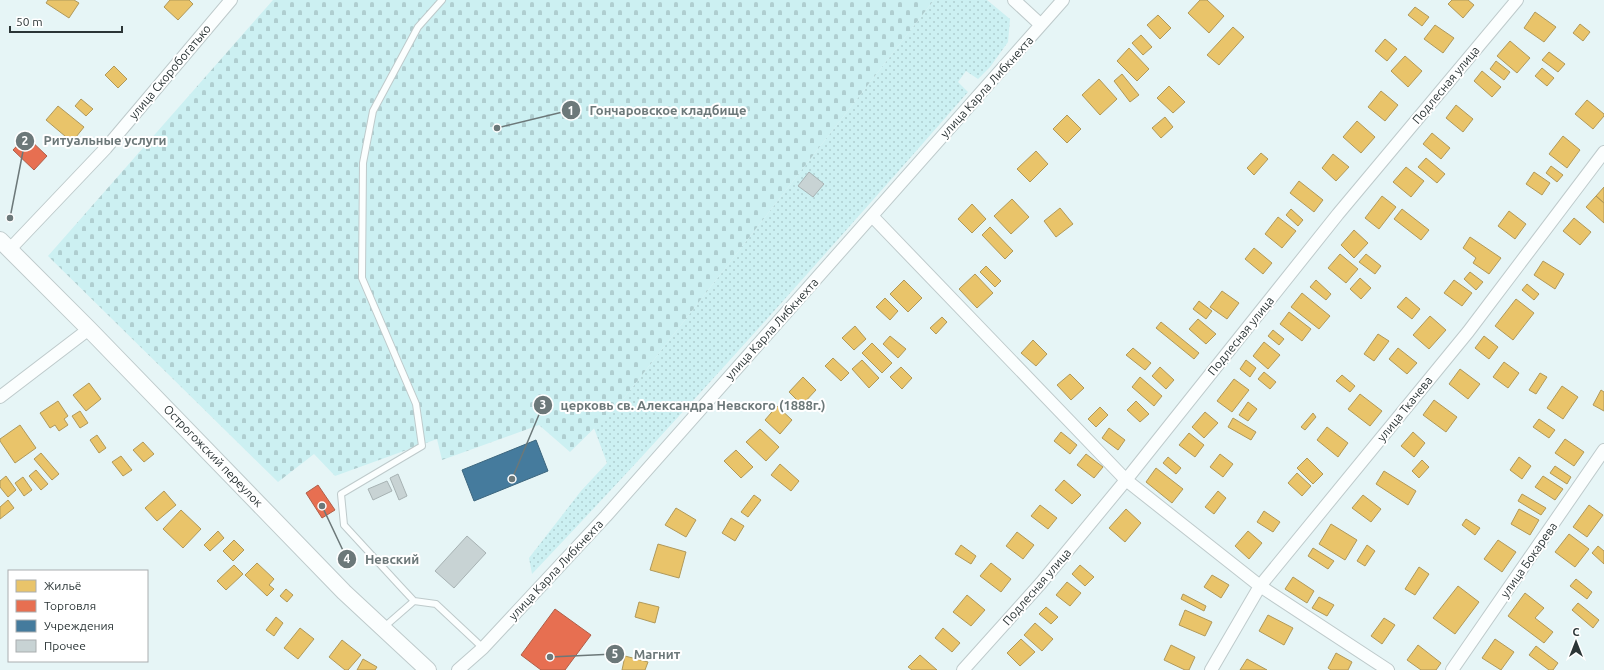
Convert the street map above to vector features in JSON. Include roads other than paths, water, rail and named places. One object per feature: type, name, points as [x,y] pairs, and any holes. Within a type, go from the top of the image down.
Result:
[{"type":"main road","name":"Острогожский переулок","points":[[5,244],[89,328],[344,592],[428,670]]},
{"type":"street","name":"улица Скоробогатько","points":[[5,244],[106,148],[231,0]]},
{"type":"street","points":[[1014,0],[1041,25]]},
{"type":"street","name":"улица Карла Либкнехта","points":[[458,670],[483,648],[606,516],[1063,0]]},
{"type":"street","name":"Подлесная улица","points":[[963,670],[1041,583],[1126,480],[1338,214],[1517,0]]},
{"type":"street","name":"улица Ткачева","points":[[1211,670],[1260,586],[1468,332],[1604,152]]},
{"type":"street","points":[[872,216],[1126,480],[1260,586],[1388,670]]},
{"type":"street","points":[[0,397],[89,328]]},
{"type":"street","name":"улица Бокарева","points":[[1452,670],[1604,450]]},
{"type":"lane","points":[[442,0],[418,27],[374,111],[363,163],[362,278],[416,404],[422,446],[341,494],[344,524],[414,601],[436,604],[483,648]]},
{"type":"lane","points":[[383,628],[414,601]]},
{"type":"place","name":"Гончаровское кладбище","points":[[497,128]]},
{"type":"place","name":"Ритуальные услуги","points":[[10,218]]},
{"type":"place","name":"церковь св. Александра Невского (1888г.)","points":[[512,479]]},
{"type":"place","name":"Невский","points":[[322,506]]},
{"type":"place","name":"Магнит","points":[[550,657]]}]
